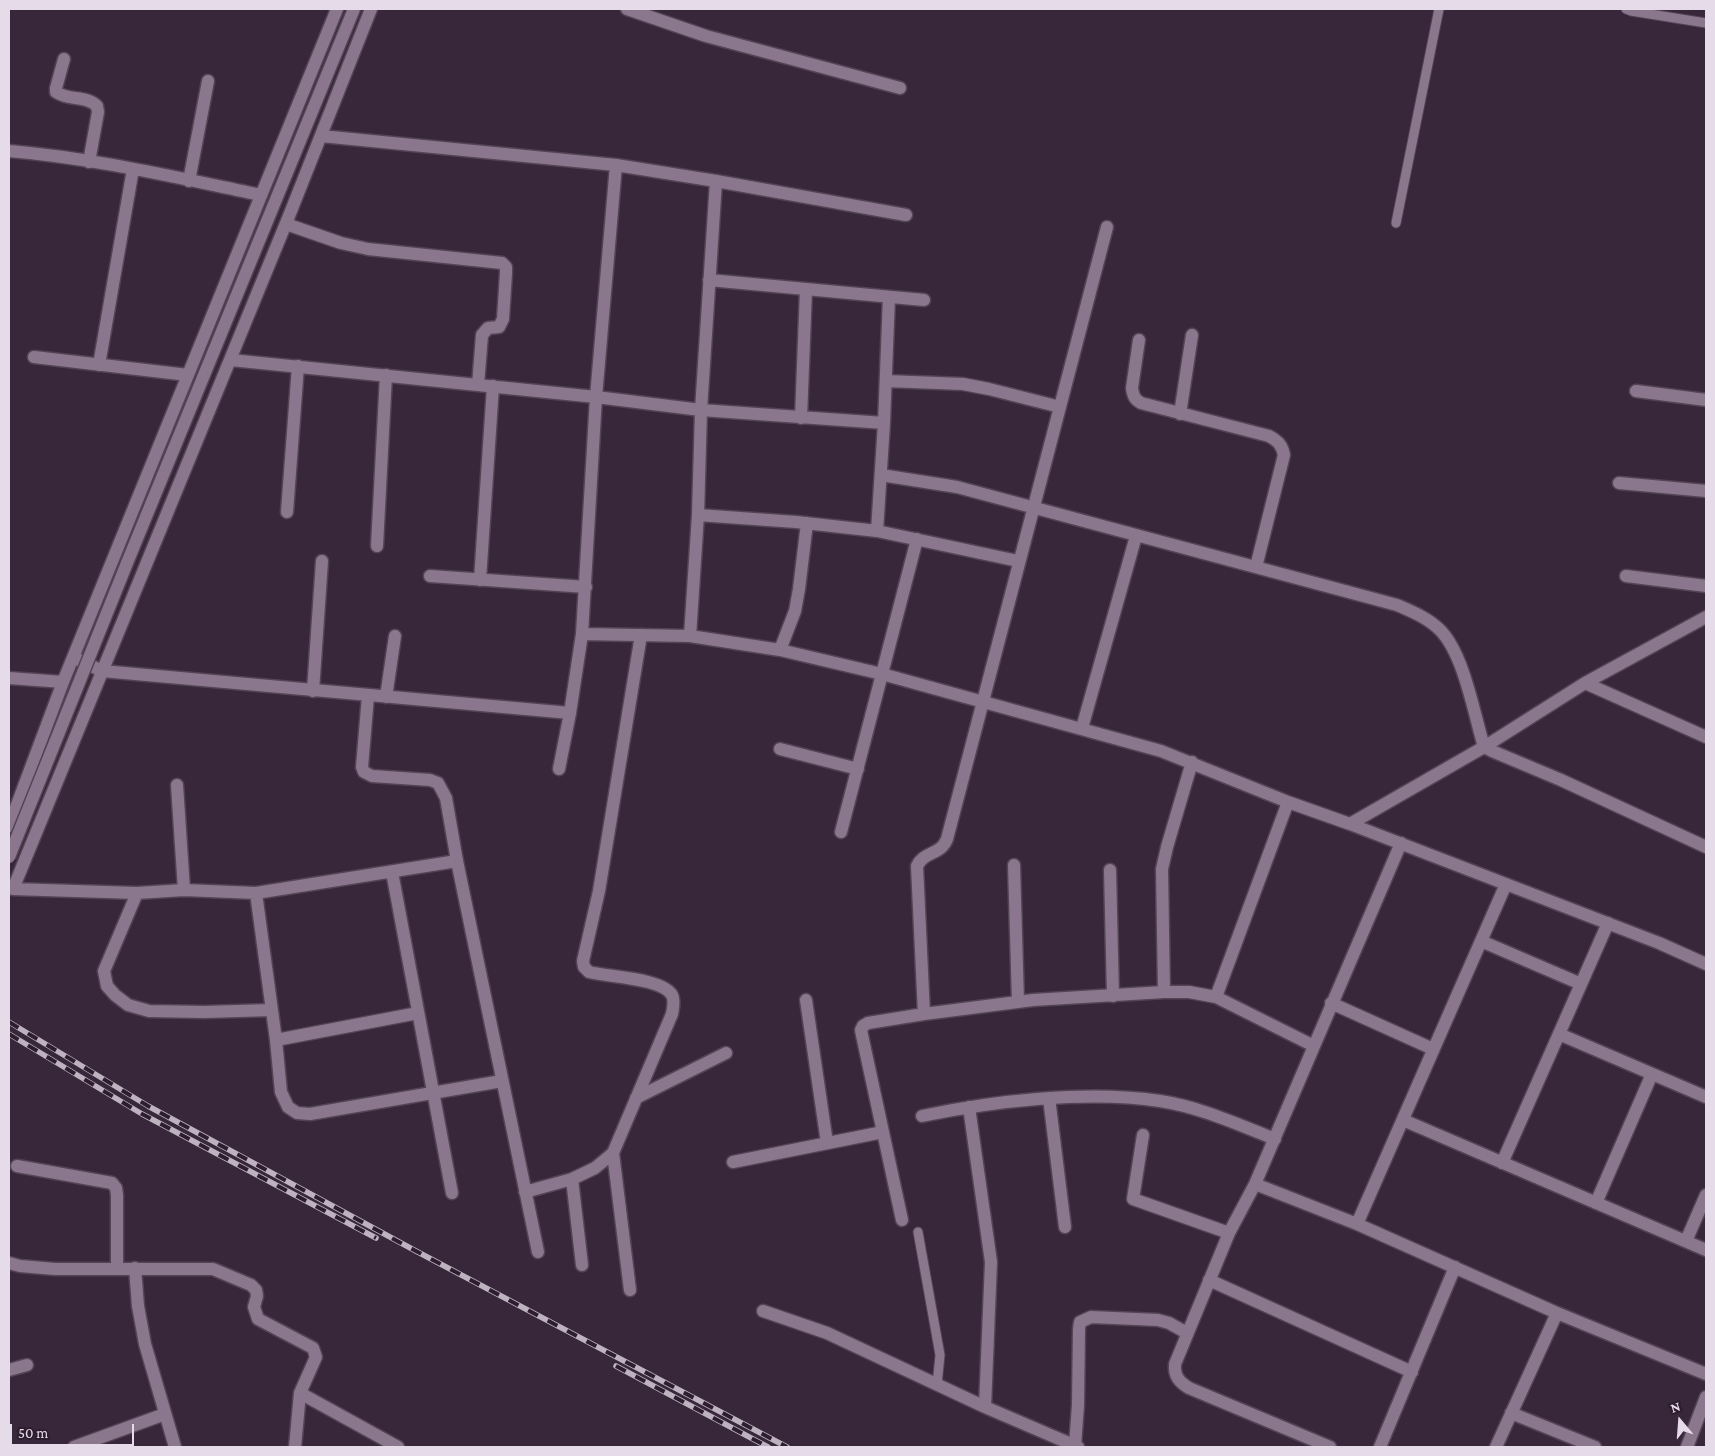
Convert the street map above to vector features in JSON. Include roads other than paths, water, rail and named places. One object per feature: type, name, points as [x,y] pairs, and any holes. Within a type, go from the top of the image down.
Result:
[{"type":"street","points":[[9,826],[63,682],[337,9]]},
{"type":"street","points":[[9,857],[354,9]]},
{"type":"street","points":[[371,9],[231,360],[11,888],[137,893],[184,890],[256,892],[457,861]]},
{"type":"street","points":[[627,9],[706,36],[900,88]]},
{"type":"street","points":[[64,60],[56,92],[62,96],[88,100],[97,106],[98,112],[89,162]]},
{"type":"street","points":[[189,181],[208,81]]},
{"type":"street","points":[[321,136],[616,165],[906,215]]},
{"type":"street","points":[[9,152],[34,153],[134,169],[261,195]]},
{"type":"street","points":[[560,769],[582,634],[596,397],[616,165]]},
{"type":"street","points":[[98,365],[134,169]]},
{"type":"street","points":[[690,636],[698,515],[701,410],[716,181]]},
{"type":"street","points":[[286,224],[341,243],[368,249],[502,263],[506,267],[503,319],[499,327],[488,328],[482,335],[478,385]]},
{"type":"street","points":[[924,1014],[917,866],[920,859],[925,855],[937,851],[944,845],[984,702],[1018,561],[1107,227]]},
{"type":"street","points":[[709,280],[924,300]]},
{"type":"street","points":[[801,418],[806,289]]},
{"type":"street","points":[[877,531],[889,297]]},
{"type":"street","points":[[1180,414],[1192,335]]},
{"type":"street","points":[[1139,340],[1132,388],[1136,400],[1180,414],[1269,436],[1278,441],[1283,448],[1284,456],[1256,567]]},
{"type":"street","points":[[34,357],[188,375]]},
{"type":"street","points":[[231,360],[493,386],[701,410],[884,423]]},
{"type":"street","points":[[287,512],[298,366]]},
{"type":"street","points":[[377,546],[386,375]]},
{"type":"street","points":[[886,381],[963,384],[1060,407]]},
{"type":"street","points":[[480,580],[493,386]]},
{"type":"street","points":[[1636,391],[1706,400]]},
{"type":"street","points":[[881,475],[957,487],[1397,605],[1422,616],[1441,631],[1454,650],[1484,747],[1706,846]]},
{"type":"street","points":[[1619,483],[1706,491]]},
{"type":"street","points":[[698,515],[807,523],[877,531],[1018,561]]},
{"type":"street","points":[[780,650],[795,611],[807,523]]},
{"type":"street","points":[[1082,728],[1136,536]]},
{"type":"street","points":[[841,832],[917,539]]},
{"type":"street","points":[[313,691],[322,562]]},
{"type":"street","points":[[430,576],[586,587]]},
{"type":"street","points":[[1626,576],[1706,586]]},
{"type":"street","points":[[1350,824],[1484,747],[1585,682],[1706,617]]},
{"type":"street","points":[[582,634],[690,636],[780,650],[882,674],[1161,751],[1288,802],[1401,843],[1608,923],[1706,964]]},
{"type":"street","points":[[525,1192],[572,1179],[595,1168],[613,1153],[672,1014],[674,1004],[672,995],[664,988],[647,982],[589,972],[584,967],[583,961],[599,891],[641,635]]},
{"type":"street","points":[[386,697],[395,636]]},
{"type":"street","points":[[74,658],[102,671],[570,713]]},
{"type":"street","points":[[9,678],[63,682]]},
{"type":"street","points":[[1585,682],[1706,737]]},
{"type":"street","points":[[368,696],[362,767],[364,772],[372,776],[430,780],[438,783],[446,798],[457,861],[538,1252]]},
{"type":"street","points":[[780,749],[858,769]]},
{"type":"street","points":[[1164,992],[1162,870],[1192,762]]},
{"type":"street","points":[[177,785],[184,890]]},
{"type":"street","points":[[1216,997],[1288,802]]},
{"type":"street","points":[[1330,1447],[1189,1388],[1181,1383],[1175,1373],[1175,1364],[1209,1280],[1229,1234],[1255,1184],[1401,843]]},
{"type":"street","points":[[1014,865],[1018,1002]]},
{"type":"street","points":[[1110,870],[1113,996]]},
{"type":"street","points":[[392,872],[452,1193]]},
{"type":"street","points":[[1357,1224],[1506,884]]},
{"type":"street","points":[[256,892],[282,1092],[288,1107],[297,1113],[310,1114],[502,1081]]},
{"type":"street","points":[[137,893],[104,971],[107,986],[115,995],[128,1005],[149,1011],[272,1010]]},
{"type":"street","points":[[1502,1163],[1608,923]]},
{"type":"street","points":[[1481,941],[1582,984]]},
{"type":"street","points":[[902,1220],[861,1030],[868,1023],[1018,1002],[1189,992],[1216,997],[1314,1046]]},
{"type":"street","points":[[806,1000],[827,1143]]},
{"type":"street","points":[[1331,1003],[1434,1049]]},
{"type":"street","points":[[276,1040],[418,1013]]},
{"type":"street","points":[[1559,1034],[1706,1097]]},
{"type":"street","points":[[636,1098],[726,1053]]},
{"type":"street","points":[[1596,1203],[1652,1074]]},
{"type":"street","points":[[922,1116],[969,1107],[1049,1098],[1108,1097],[1160,1101],[1210,1113],[1275,1138]]},
{"type":"street","points":[[1049,1098],[1065,1227]]},
{"type":"street","points":[[969,1107],[991,1262],[985,1407]]},
{"type":"street","points":[[1403,1120],[1706,1250]]},
{"type":"street","points":[[734,1162],[883,1132]]},
{"type":"street","points":[[1144,1135],[1133,1199],[1229,1234]]},
{"type":"street","points":[[613,1153],[630,1290]]},
{"type":"street","points":[[18,1166],[112,1183],[116,1188],[117,1196],[117,1268]]},
{"type":"street","points":[[572,1179],[582,1265]]},
{"type":"street","points":[[1255,1184],[1357,1224],[1557,1313],[1706,1374]]},
{"type":"street","points":[[1686,1242],[1706,1195]]},
{"type":"street","points":[[9,1263],[20,1266],[55,1269],[213,1270],[251,1285],[256,1290],[258,1296],[254,1307],[258,1319],[316,1351],[316,1357],[300,1393],[295,1447]]},
{"type":"street","points":[[1380,1447],[1455,1266]]},
{"type":"street","points":[[134,1268],[143,1335],[175,1447]]},
{"type":"street","points":[[1209,1280],[1412,1372]]},
{"type":"street","points":[[763,1311],[827,1333],[985,1407],[1076,1447],[1080,1322],[1091,1317],[1158,1320],[1169,1323],[1187,1334]]},
{"type":"street","points":[[1496,1447],[1557,1313]]},
{"type":"street","points":[[9,1370],[27,1365]]},
{"type":"street","points":[[300,1393],[398,1447]]},
{"type":"street","points":[[1688,1447],[1706,1397]]},
{"type":"street","points":[[1511,1413],[1595,1447]]},
{"type":"street","points":[[74,1447],[165,1414]]},
{"type":"lane","points":[[1396,223],[1439,9]]},
{"type":"lane","points":[[1626,9],[1706,23]]},
{"type":"lane","points":[[918,1232],[940,1355],[937,1385]]},
{"type":"railway","points":[[9,1022],[148,1106],[414,1250],[787,1447]]},
{"type":"railway","points":[[9,1034],[142,1114],[376,1238]]},
{"type":"railway","points":[[616,1366],[768,1447]]}]
